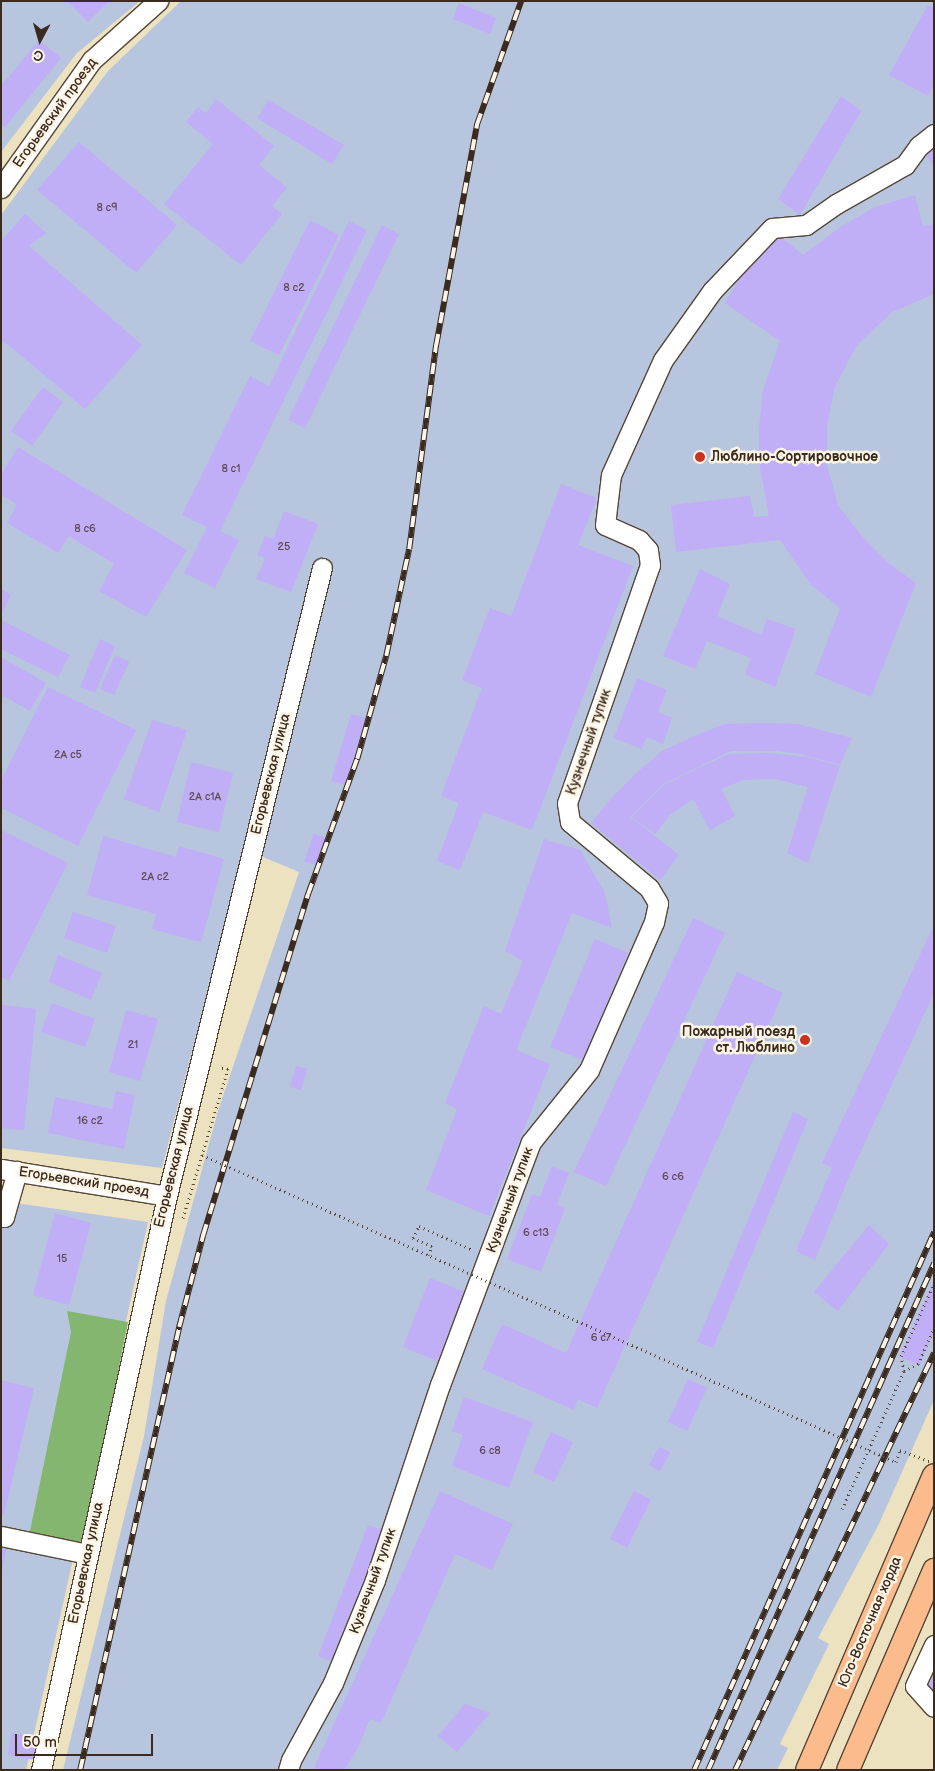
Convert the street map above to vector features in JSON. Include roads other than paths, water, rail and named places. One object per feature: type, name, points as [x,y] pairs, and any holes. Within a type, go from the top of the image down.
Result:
[{"type":"main road","name":"Юго-Восточная хорда","points":[[807,1770],[934,1475]]},
{"type":"main road","points":[[848,1770],[934,1570]]},
{"type":"street","name":"Егорьевский проезд","points":[[1,188],[92,60],[158,1]]},
{"type":"street","name":"Кузнечный тупик","points":[[288,1770],[333,1683],[375,1580],[440,1385],[531,1142],[589,1070],[654,922],[658,903],[649,888],[570,822],[568,803],[650,565],[648,550],[639,540],[605,525],[611,475],[663,360],[712,291],[772,228],[806,225],[836,204],[905,165],[919,146],[934,134]]},
{"type":"street","name":"Егорьевская улица","points":[[41,1770],[167,1196],[322,568]]},
{"type":"street","name":"Егорьевский проезд","points":[[9,1170],[167,1196]]},
{"type":"street","points":[[1,1217],[4,1217],[9,1170]]},
{"type":"street","points":[[1,1536],[88,1554]]},
{"type":"street","points":[[934,1645],[916,1686],[934,1706]]},
{"type":"railway","points":[[80,1770],[179,1327],[203,1235],[308,894],[357,759],[386,656],[409,549],[436,345],[477,124],[521,1]]},
{"type":"railway","points":[[694,1770],[934,1232]]},
{"type":"railway","points":[[708,1770],[934,1263]]},
{"type":"railway","points":[[735,1770],[934,1353]]},
{"type":"place","name":"Люблино-Сортировочное","points":[[700,457]]},
{"type":"place","name":"Пожарный поезд ст. Люблино","points":[[805,1040]]}]
